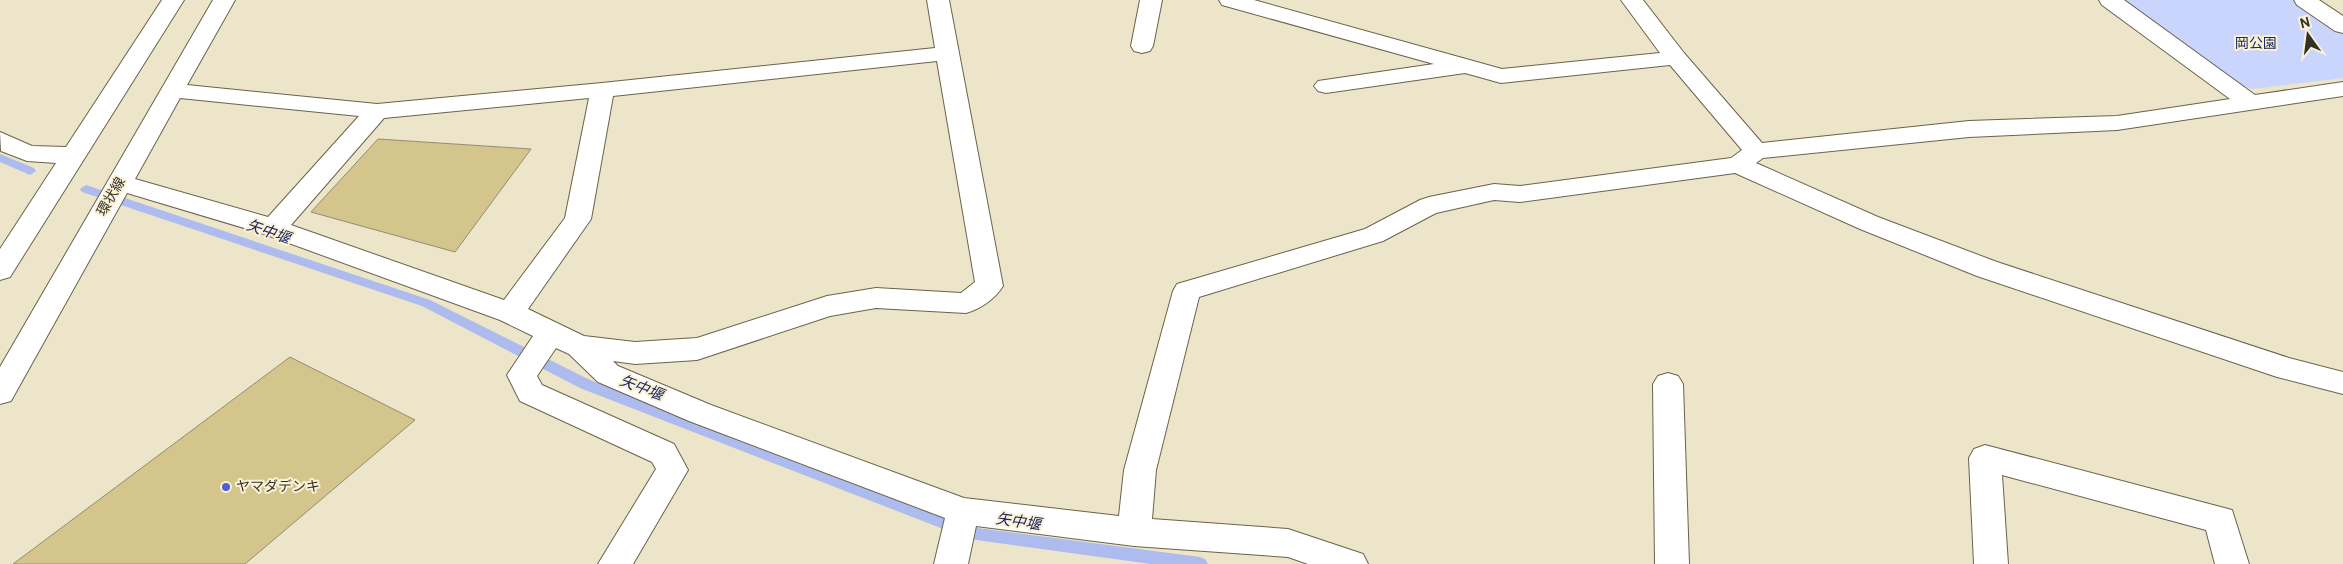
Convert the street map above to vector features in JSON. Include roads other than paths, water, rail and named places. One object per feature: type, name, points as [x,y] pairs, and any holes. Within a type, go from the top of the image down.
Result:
[{"type":"street","points":[[0,270],[173,0]]},
{"type":"street","name":"環状線","points":[[0,393],[224,0]]},
{"type":"street","points":[[120,184],[273,228],[510,313],[548,337],[579,346],[635,354],[697,348],[741,336],[827,306],[876,298],[966,303],[989,286],[949,53],[938,0]]},
{"type":"street","points":[[1142,46],[1151,0]]},
{"type":"street","points":[[1230,0],[1501,76],[1676,58]]},
{"type":"street","points":[[1632,0],[1747,158],[1869,223],[1986,269],[2287,369],[2343,382]]},
{"type":"street","points":[[2110,0],[2248,102]]},
{"type":"street","points":[[2305,0],[2343,26]]},
{"type":"street","points":[[172,90],[377,111],[602,90],[949,53]]},
{"type":"street","points":[[1326,86],[1469,67]]},
{"type":"street","points":[[1134,532],[1140,470],[1187,291],[1374,235],[1429,206],[1494,192],[1520,194],[1747,158],[1969,129],[2117,123],[2343,89]]},
{"type":"street","points":[[510,313],[578,219],[602,90]]},
{"type":"street","points":[[273,228],[377,111]]},
{"type":"street","points":[[0,140],[18,151],[32,156],[74,155]]},
{"type":"street","points":[[548,337],[522,375],[531,394],[664,453],[672,470],[615,564]]},
{"type":"street","points":[[579,346],[608,374],[700,413],[963,513],[1134,532],[1288,544],[1351,564]]},
{"type":"street","points":[[1668,384],[1672,564]]},
{"type":"street","points":[[1991,564],[1984,458],[2220,520],[2232,564]]},
{"type":"street","points":[[953,557],[963,513]]},
{"type":"waterway","name":"矢中堰","points":[[0,158],[30,171]]},
{"type":"waterway","name":"矢中堰","points":[[86,189],[426,303],[585,384],[969,533],[1200,564]]},
{"type":"place","name":"ヤマダデンキ","points":[[226,487]]},
{"type":"park label","name":"岡公園","points":[[2256,44]]}]
